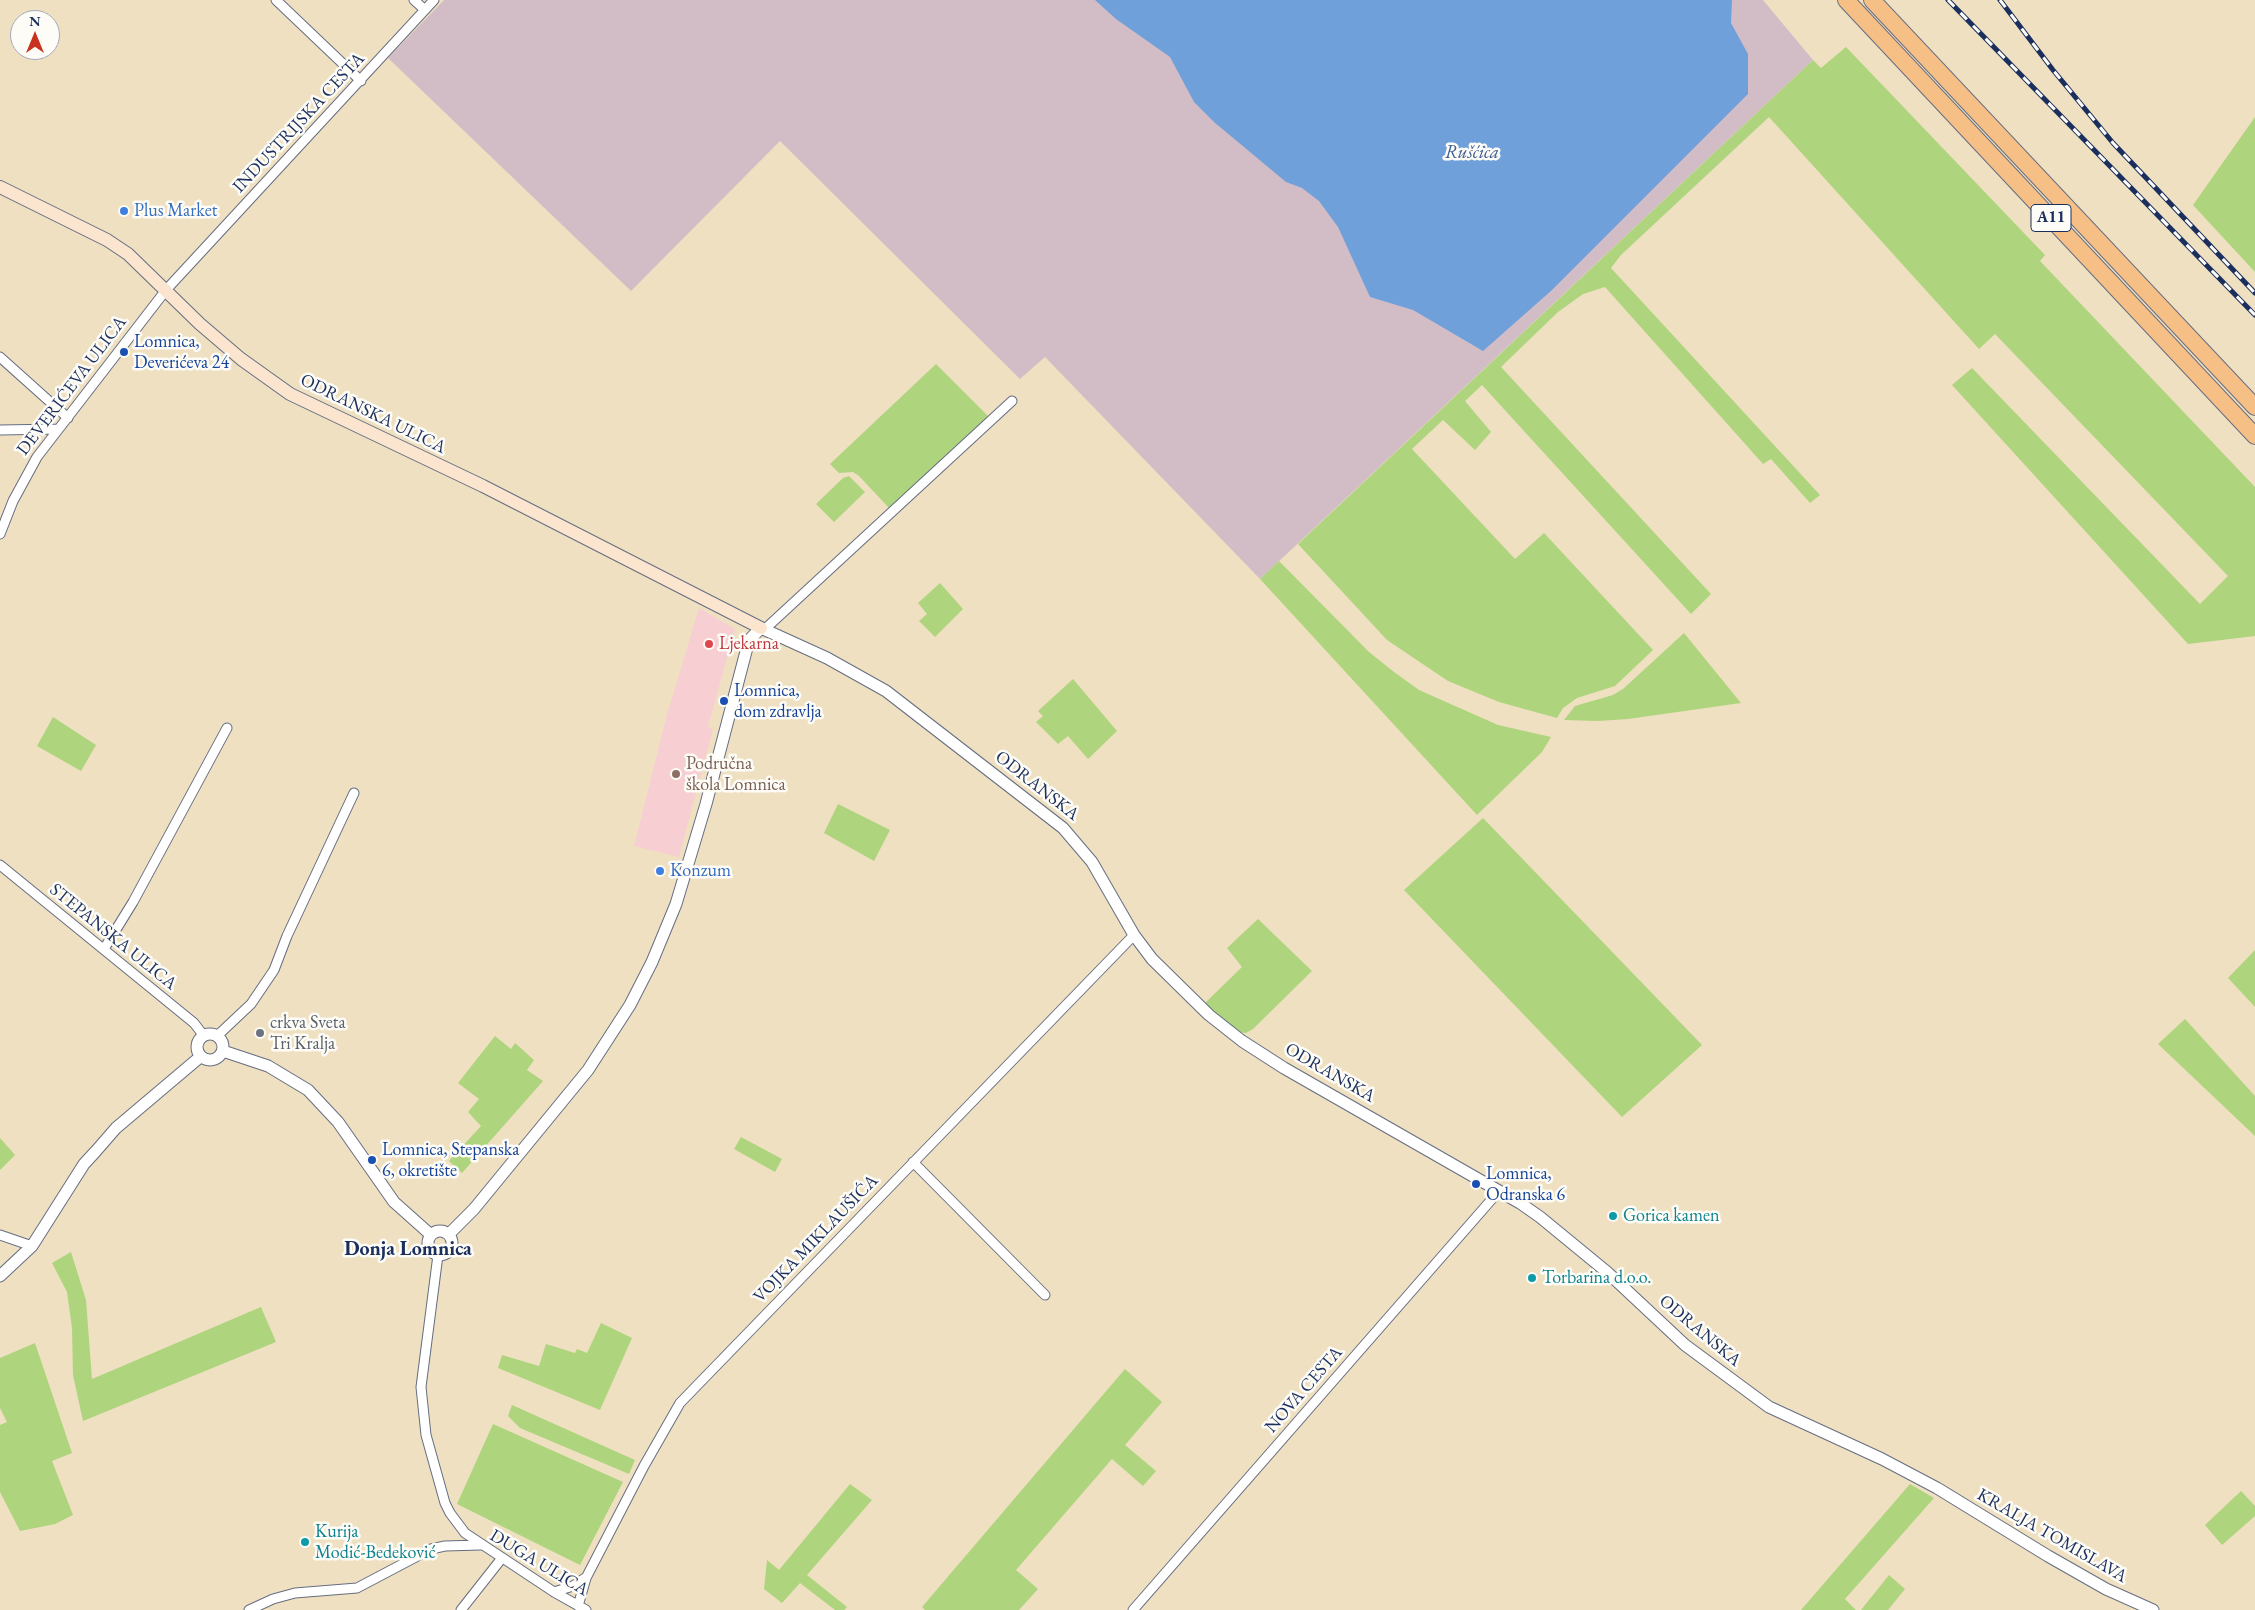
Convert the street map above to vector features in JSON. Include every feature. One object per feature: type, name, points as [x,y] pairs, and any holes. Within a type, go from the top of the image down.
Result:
[{"type":"highway","name":"A11","points":[[1846,0],[2255,436]]},
{"type":"highway","name":"A11","points":[[1872,0],[2255,406]]},
{"type":"main road","name":"ODRANSKA ULICA","points":[[0,187],[118,247],[136,260],[200,324],[241,359],[306,404],[483,486],[763,628]]},
{"type":"street","points":[[276,0],[361,81]]},
{"type":"street","points":[[414,0],[425,10]]},
{"type":"street","name":"INDUSTRIJSKA CESTA","points":[[166,290],[434,0]]},
{"type":"street","name":"DEVERIĆEVA ULICA","points":[[0,534],[25,477],[58,429],[166,290]]},
{"type":"street","points":[[0,357],[68,418]]},
{"type":"street","points":[[449,1234],[474,1209],[588,1070],[615,1032],[652,962],[676,904],[706,804],[749,640],[1012,400]]},
{"type":"street","points":[[0,430],[58,429]]},
{"type":"street","name":"ODRANSKA","points":[[763,628],[828,658],[886,691],[1047,814],[1072,836],[1087,855],[1134,935],[1169,977],[1209,1015],[1242,1041],[1284,1068],[1499,1191],[1559,1230],[1685,1345],[1769,1407],[1882,1459],[1937,1488]]},
{"type":"street","points":[[104,949],[132,902],[227,728]]},
{"type":"street","points":[[200,1057],[197,1047],[204,1036],[217,1036],[251,1004],[274,970],[290,930],[354,793]]},
{"type":"street","name":"STEPANSKA ULICA","points":[[0,866],[194,1023],[204,1036]]},
{"type":"street","name":"VOJKA MIKLAUŠIĆA","points":[[582,1608],[586,1578],[644,1466],[680,1403],[1134,935]]},
{"type":"street","points":[[200,1057],[210,1061],[215,1060],[223,1051],[223,1042],[217,1036]]},
{"type":"street","points":[[223,1051],[268,1066],[308,1090],[338,1122],[389,1196],[404,1212],[431,1234]]},
{"type":"street","points":[[0,1276],[32,1246],[84,1164],[116,1128],[200,1057]]},
{"type":"street","points":[[913,1162],[1045,1295]]},
{"type":"street","name":"NOVA CESTA","points":[[1133,1610],[1499,1191]]},
{"type":"street","points":[[431,1234],[438,1231],[449,1234]]},
{"type":"street","points":[[431,1234],[428,1247],[438,1255]]},
{"type":"street","points":[[438,1255],[450,1250],[452,1242],[449,1234]]},
{"type":"street","points":[[0,1235],[32,1246]]},
{"type":"street","points":[[438,1255],[422,1375],[423,1417],[426,1435],[445,1503],[465,1533],[482,1544]]},
{"type":"street","name":"KRALJA TOMISLAVA","points":[[1937,1488],[2080,1574],[2152,1610]]},
{"type":"street","name":"DUGA ULICA","points":[[249,1610],[272,1598],[295,1593],[357,1588],[431,1549],[482,1544],[554,1592],[582,1608]]},
{"type":"street","points":[[461,1610],[502,1558]]},
{"type":"street","points":[[554,1592],[573,1586],[586,1578]]},
{"type":"shaded area","points":[[444,0],[1763,0],[1813,60],[1260,579],[1045,357],[1020,379],[780,141],[631,291],[388,58]]},
{"type":"shaded area","points":[[699,608],[735,629],[708,727],[713,729],[679,857],[634,846],[666,718]]},
{"type":"green space","points":[[1846,47],[2045,255],[2040,261],[2255,487],[2255,636],[2188,644],[1952,385],[1972,368],[2200,604],[2228,576],[1995,334],[1979,349],[1769,117],[1621,255],[1611,268],[1820,495],[1810,503],[1771,459],[1763,464],[1605,287],[1583,294],[1558,312],[1501,367],[1711,594],[1691,614],[1482,385],[1465,401],[1491,432],[1475,450],[1443,420],[1412,449],[1515,559],[1544,533],[1653,650],[1615,686],[1577,698],[1563,708],[1557,718],[1499,702],[1448,681],[1387,640],[1298,544],[1813,60],[1821,68]]},
{"type":"green space","points":[[2255,117],[2255,272],[2193,205]]},
{"type":"green space","points":[[936,364],[989,417],[890,509],[859,476],[853,472],[839,473],[830,464]]},
{"type":"green space","points":[[849,476],[865,492],[834,522],[816,504],[843,478]]},
{"type":"green space","points":[[1279,561],[1369,652],[1394,672],[1419,690],[1498,725],[1551,737],[1542,752],[1477,815],[1260,579]]},
{"type":"green space","points":[[940,583],[963,609],[935,637],[919,621],[927,614],[918,603]]},
{"type":"green space","points":[[1684,633],[1741,703],[1628,719],[1598,721],[1564,720],[1575,706],[1613,695],[1623,689]]},
{"type":"green space","points":[[1073,679],[1117,731],[1088,759],[1068,736],[1058,744],[1036,722],[1043,716],[1038,711]]},
{"type":"green space","points":[[53,717],[96,745],[81,771],[37,746]]},
{"type":"green space","points":[[838,804],[890,830],[874,861],[824,833]]},
{"type":"green space","points":[[1483,818],[1702,1045],[1622,1117],[1404,890]]},
{"type":"green space","points":[[1258,919],[1312,971],[1253,1029],[1246,1033],[1239,1032],[1204,1004],[1242,967],[1227,948]]},
{"type":"green space","points":[[2255,950],[2255,1007],[2228,978]]},
{"type":"green space","points":[[2185,1019],[2255,1096],[2255,1136],[2158,1044]]},
{"type":"green space","points":[[495,1036],[511,1049],[515,1043],[534,1060],[527,1070],[543,1081],[462,1173],[449,1161],[481,1126],[468,1112],[479,1099],[458,1083]]},
{"type":"green space","points":[[741,1137],[782,1159],[775,1172],[734,1149]]},
{"type":"green space","points":[[0,1138],[15,1155],[0,1170]]},
{"type":"green space","points":[[71,1252],[86,1300],[92,1379],[261,1307],[276,1342],[83,1421],[73,1375],[72,1328],[67,1292],[52,1263]]},
{"type":"green space","points":[[601,1323],[632,1338],[600,1410],[498,1368],[502,1355],[539,1366],[546,1344],[575,1353],[577,1349],[587,1353]]},
{"type":"green space","points":[[35,1343],[72,1453],[52,1461],[73,1515],[55,1524],[20,1531],[0,1492],[0,1425],[7,1422],[0,1408],[0,1358]]},
{"type":"green space","points":[[1125,1369],[1162,1402],[1125,1445],[1156,1471],[1143,1486],[1112,1459],[1016,1570],[1038,1589],[1019,1610],[925,1610],[922,1607]]},
{"type":"green space","points":[[512,1405],[635,1460],[629,1474],[520,1428],[508,1416]]},
{"type":"green space","points":[[493,1424],[623,1482],[580,1565],[457,1504]]},
{"type":"green space","points":[[850,1484],[872,1500],[807,1575],[847,1607],[844,1610],[835,1610],[800,1583],[782,1603],[764,1589],[767,1560],[779,1570]]},
{"type":"green space","points":[[1910,1484],[1934,1498],[1845,1599],[1856,1610],[1801,1610]]},
{"type":"green space","points":[[2241,1491],[2255,1506],[2255,1516],[2222,1545],[2205,1525]]},
{"type":"green space","points":[[1889,1575],[1905,1589],[1888,1610],[1861,1610]]},
{"type":"water","name":"Rušćica","points":[[1095,0],[1732,0],[1731,23],[1748,54],[1748,94],[1552,290],[1483,351],[1413,310],[1370,297],[1338,227],[1319,201],[1302,188],[1286,182],[1214,122],[1194,102],[1170,57],[1116,19]]},
{"type":"railway","points":[[1948,0],[2255,315]]},
{"type":"railway","points":[[2000,0],[2053,70],[2113,143],[2255,293]]},
{"type":"place","name":"Plus Market","points":[[124,211]]},
{"type":"place","name":"Lomnica, Deverićeva 24","points":[[124,352]]},
{"type":"place","name":"Ljekarna","points":[[709,644]]},
{"type":"place","name":"Lomnica, dom zdravlja","points":[[724,701]]},
{"type":"place","name":"Područna škola Lomnica","points":[[676,774]]},
{"type":"place","name":"Konzum","points":[[660,871]]},
{"type":"place","name":"crkva Sveta Tri Kralja","points":[[260,1033]]},
{"type":"place","name":"Lomnica, Stepanska 6, okretište","points":[[372,1160]]},
{"type":"place","name":"Lomnica, Odranska 6","points":[[1476,1184]]},
{"type":"place","name":"Gorica kamen","points":[[1613,1216]]},
{"type":"place","name":"Torbarina d.o.o.","points":[[1532,1278]]},
{"type":"place","name":"Kurija Modić-Bedeković","points":[[305,1542]]},
{"type":"district","name":"Donja Lomnica","points":[[408,1250]]}]
